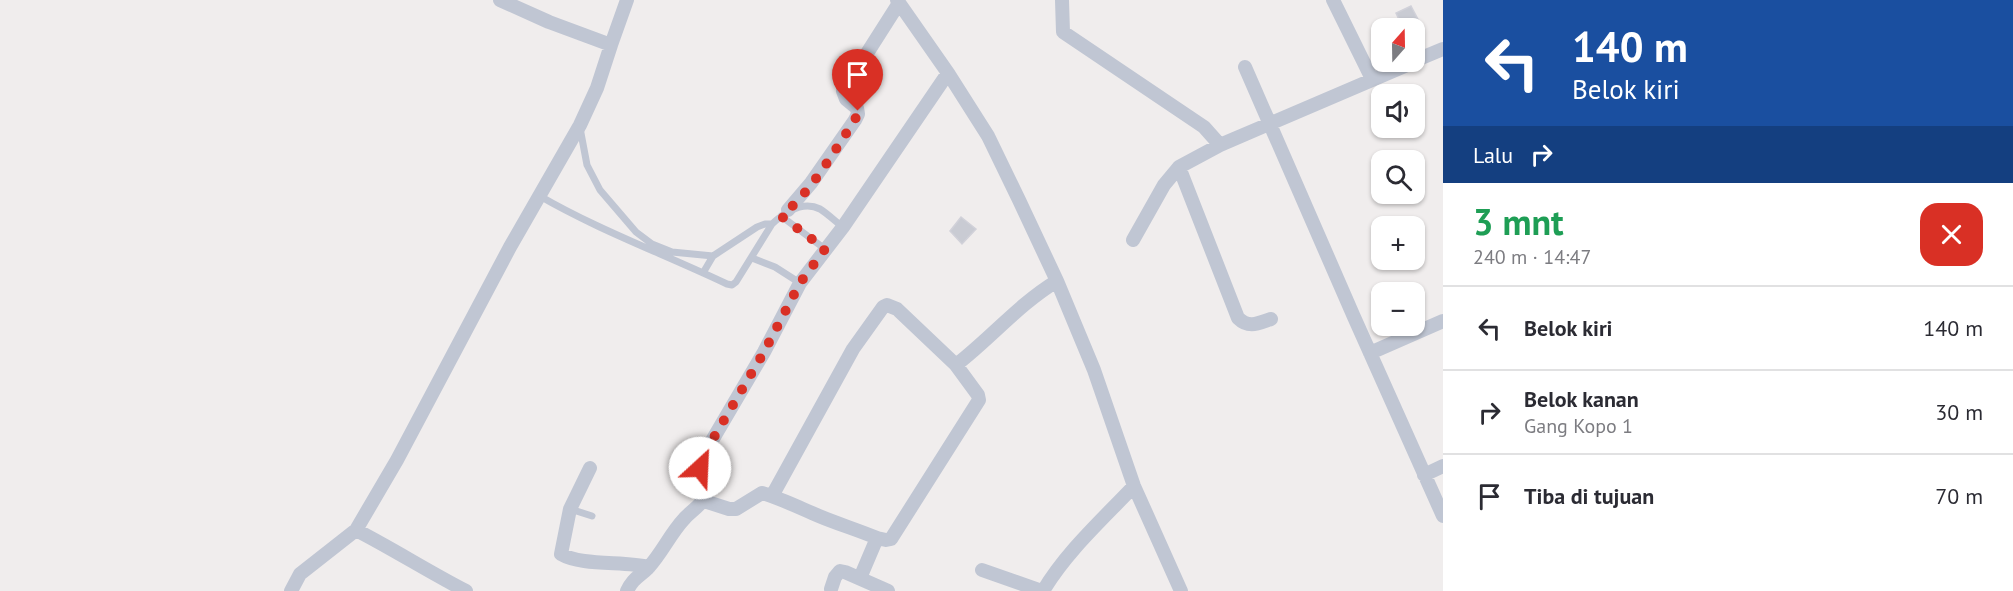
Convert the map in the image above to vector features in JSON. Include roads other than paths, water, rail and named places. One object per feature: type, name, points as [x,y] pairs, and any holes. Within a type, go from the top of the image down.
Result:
[{"type":"street","points":[[500,0],[611,45]]},
{"type":"street","points":[[291,591],[300,574],[356,530],[397,460],[538,195],[580,125],[597,87],[627,0]]},
{"type":"street","points":[[1062,0],[1064,32],[1204,127],[1220,145]]},
{"type":"street","points":[[1333,0],[1372,79]]},
{"type":"street","points":[[784,213],[811,183],[855,120],[858,114],[857,108],[846,99],[843,91],[898,1],[988,136],[1057,281],[1094,370],[1134,486],[1181,591]]},
{"type":"street","points":[[1425,57],[1443,50]]},
{"type":"street","points":[[1245,67],[1443,516]]},
{"type":"street","points":[[1133,240],[1164,185],[1179,167],[1220,145],[1388,72]]},
{"type":"street","points":[[627,591],[632,580],[649,567],[684,518],[704,501],[708,487],[707,480],[701,473],[700,461],[764,352],[800,283],[843,227],[948,73]]},
{"type":"street","points":[[1179,167],[1238,318],[1252,325],[1271,319]]},
{"type":"street","points":[[956,365],[1012,314],[1057,281]]},
{"type":"street","points":[[704,501],[736,509],[762,493],[886,540],[894,536],[979,400],[978,394],[956,365],[897,309],[888,305],[883,307],[853,349],[772,496]]},
{"type":"street","points":[[1370,353],[1443,321]]},
{"type":"street","points":[[1424,476],[1443,466]]},
{"type":"street","points":[[590,468],[570,509],[562,556],[649,567]]},
{"type":"street","points":[[982,570],[1043,591],[1068,555],[1134,486]]},
{"type":"street","points":[[356,530],[466,591]]},
{"type":"street","points":[[860,578],[877,538]]},
{"type":"street","points":[[831,589],[835,577],[840,572],[888,591]]},
{"type":"lane","points":[[580,125],[587,165],[600,190],[636,232],[652,243],[672,252],[713,255]]},
{"type":"lane","points":[[538,195],[611,234],[732,285],[752,258],[772,224],[784,213],[807,206],[819,209],[843,227]]},
{"type":"lane","points":[[784,213],[825,249]]},
{"type":"lane","points":[[703,273],[713,255],[757,227],[772,224]]},
{"type":"lane","points":[[752,258],[775,267],[800,283]]},
{"type":"lane","points":[[570,509],[592,516]]}]
